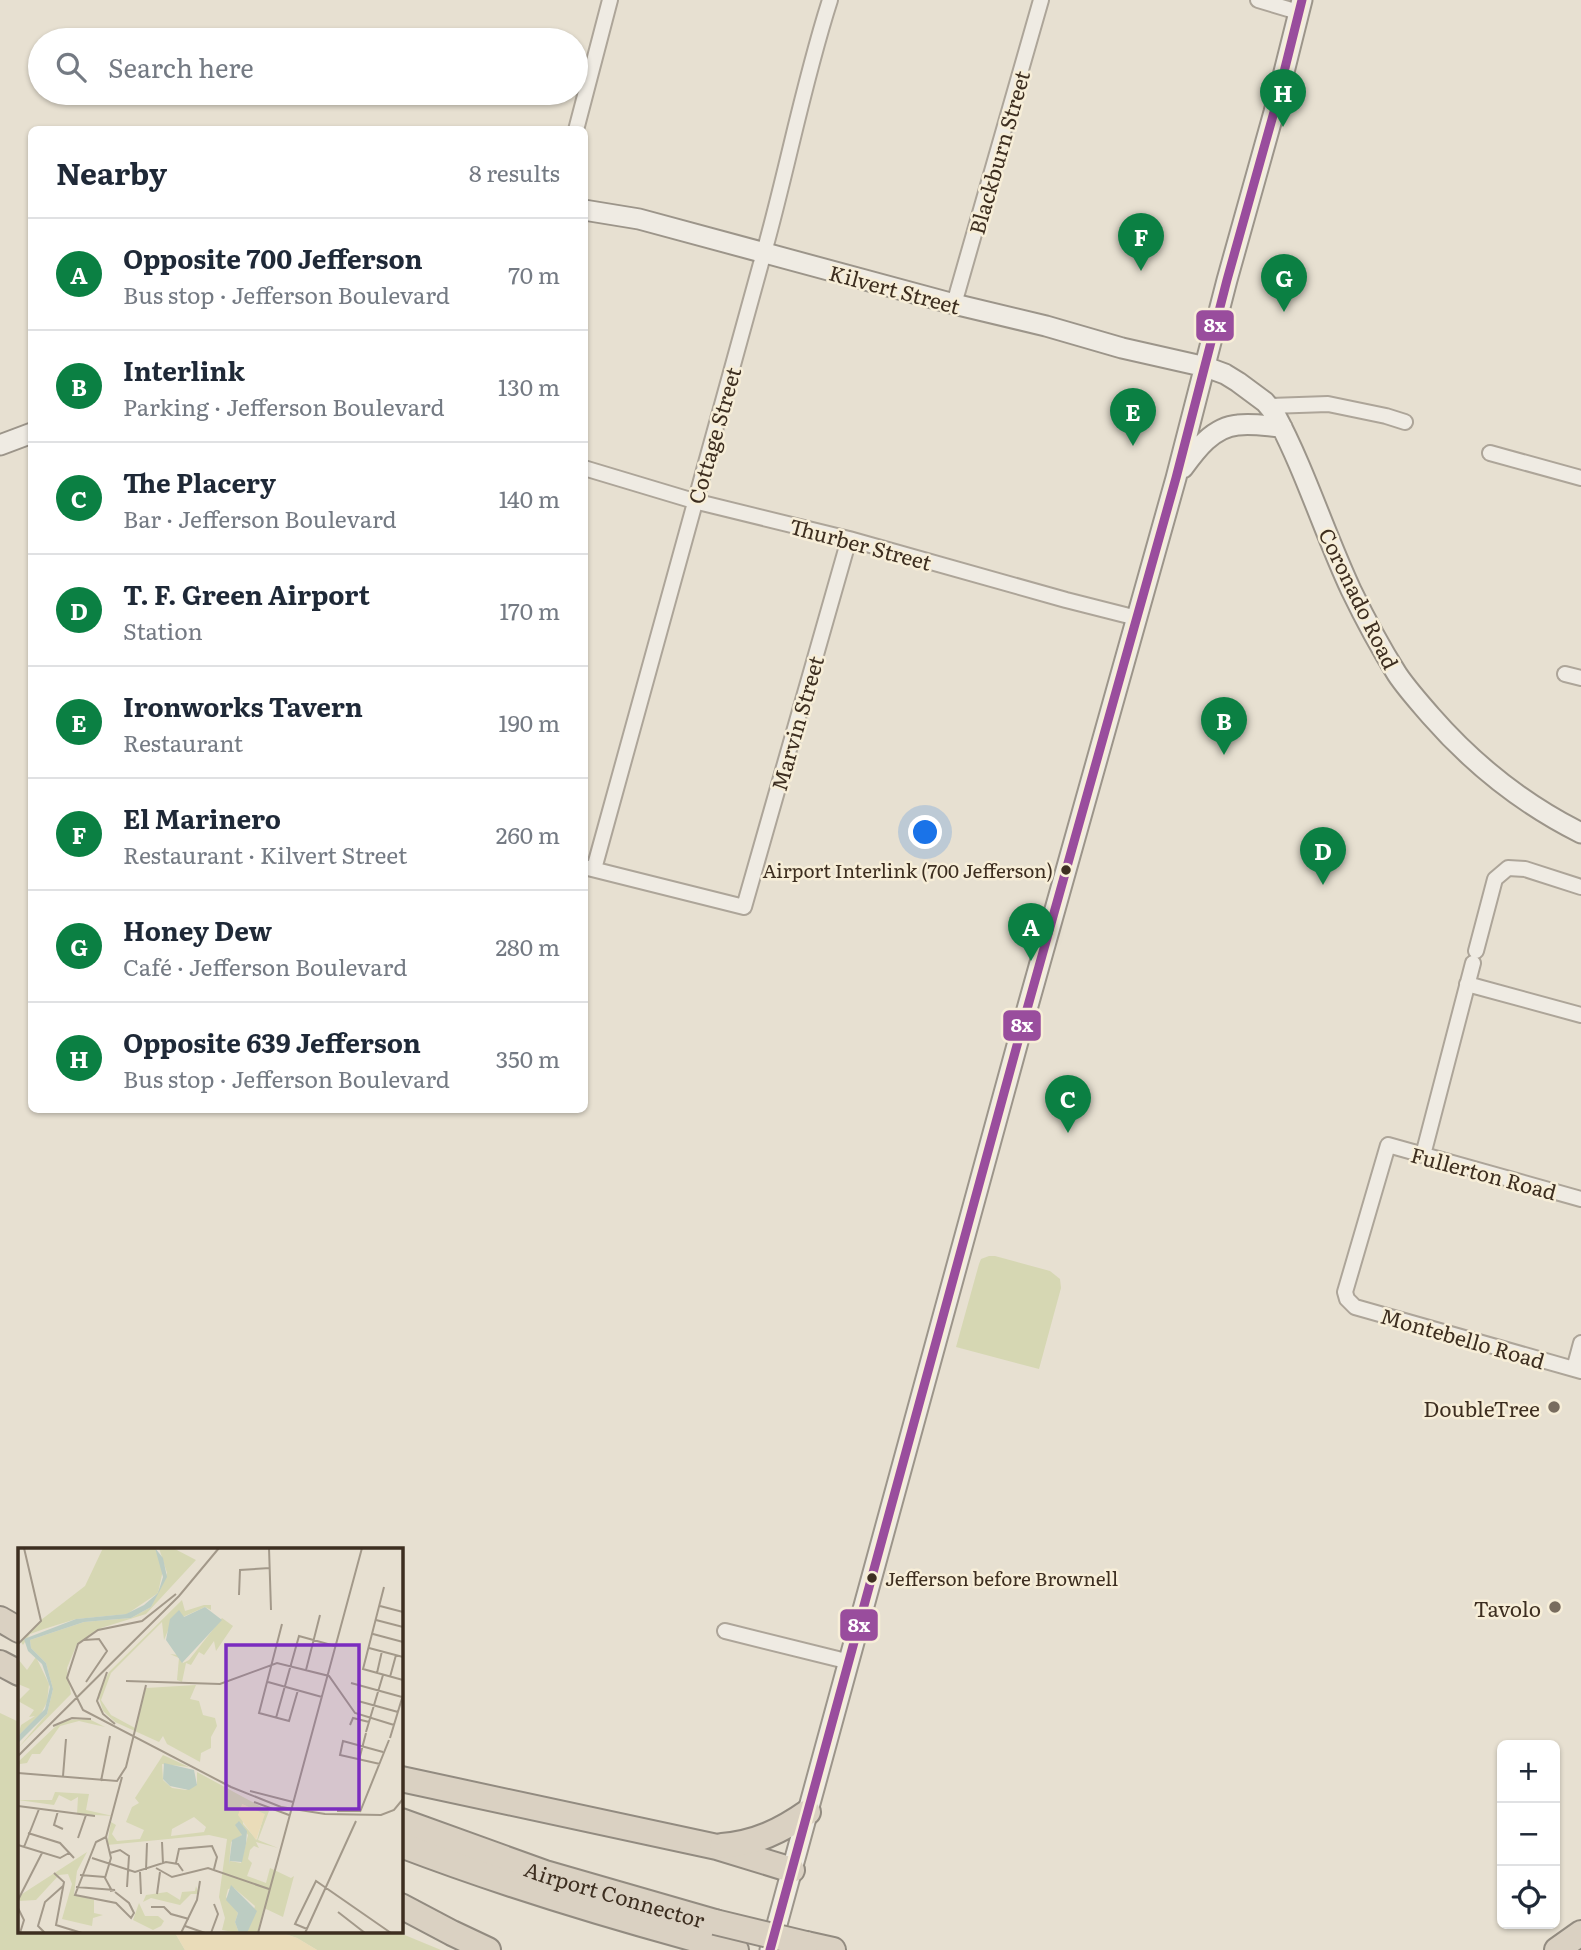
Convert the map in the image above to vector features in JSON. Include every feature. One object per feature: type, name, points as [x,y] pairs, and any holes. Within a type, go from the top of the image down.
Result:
[{"type":"highway","points":[[0,1606],[18,1614]]},
{"type":"highway","points":[[0,1619],[18,1629]]},
{"type":"highway","points":[[402,1779],[717,1847],[792,1870]]},
{"type":"highway","points":[[717,1847],[762,1838],[783,1829],[808,1812]]},
{"type":"highway","name":"Airport Connector","points":[[402,1821],[712,1932],[736,1950]]},
{"type":"highway","name":"Airport Connector","points":[[402,1845],[558,1900],[712,1932],[833,1950]]},
{"type":"highway","points":[[402,1907],[488,1950]]},
{"type":"highway","points":[[1557,1950],[1581,1933]]},
{"type":"main road","points":[[770,1950],[1022,1027],[1176,478],[1300,6]]},
{"type":"main road","name":"Kilvert Street","points":[[588,211],[639,219],[1122,348],[1206,367]]},
{"type":"main road","name":"Coronado Road","points":[[1206,367],[1238,382],[1275,414],[1367,621],[1413,696],[1488,773],[1533,807],[1581,833]]},
{"type":"main road","points":[[1176,478],[1197,448],[1214,434],[1234,425],[1282,426]]},
{"type":"main road","points":[[0,445],[28,434]]},
{"type":"street","points":[[588,84],[610,0]]},
{"type":"street","name":"Cottage Street","points":[[589,868],[764,253],[830,0]]},
{"type":"street","name":"Blackburn Street","points":[[954,304],[1041,0]]},
{"type":"street","points":[[1258,0],[1300,6]]},
{"type":"street","points":[[577,126],[583,105]]},
{"type":"street","points":[[1268,406],[1328,404],[1405,422]]},
{"type":"street","points":[[1490,453],[1581,478]]},
{"type":"street","name":"Thurber Street","points":[[588,469],[694,501],[849,539],[1137,618]]},
{"type":"street","name":"Marvin Street","points":[[589,868],[744,907],[849,539]]},
{"type":"street","points":[[1565,674],[1581,678]]},
{"type":"street","points":[[1423,1155],[1495,879],[1508,869],[1525,869],[1581,887]]},
{"type":"street","points":[[1467,984],[1581,1014]]},
{"type":"street","name":"Fullerton Road","points":[[1347,1299],[1345,1292],[1388,1145],[1581,1199]]},
{"type":"street","name":"Montebello Road","points":[[1347,1299],[1355,1307],[1577,1370]]},
{"type":"street","points":[[1577,1370],[1581,1343]]},
{"type":"street","points":[[725,1631],[850,1662]]},
{"type":"green space","points":[[989,1256],[1050,1271],[1060,1279],[1061,1288],[1039,1369],[956,1347],[979,1264],[981,1259]]},
{"type":"green space","points":[[0,1713],[18,1722],[18,1932],[175,1932],[185,1950],[0,1950]]},
{"type":"green space","points":[[279,1932],[397,1932],[441,1950],[317,1950],[297,1938]]},
{"type":"sand","points":[[175,1932],[279,1932],[297,1938],[317,1950],[185,1950]]},
{"type":"transit line","name":"8x","points":[[770,1950],[1022,1027],[1176,478],[1302,0]]},
{"type":"place","name":"Opposite 639 Jefferson","points":[[1283,127]]},
{"type":"place","name":"El Marinero","points":[[1141,271]]},
{"type":"place","name":"Honey Dew","points":[[1284,312]]},
{"type":"place","name":"Ironworks Tavern","points":[[1133,446]]},
{"type":"place","name":"Interlink","points":[[1224,755]]},
{"type":"place","name":"Airport Interlink (700 Jefferson)","points":[[1066,870]]},
{"type":"place","name":"T. F. Green Airport","points":[[1323,885]]},
{"type":"place","name":"Opposite 700 Jefferson","points":[[1031,961]]},
{"type":"place","name":"The Placery","points":[[1068,1133]]},
{"type":"place","name":"DoubleTree","points":[[1554,1407]]},
{"type":"place","name":"Jefferson before Brownell","points":[[872,1578]]},
{"type":"place","name":"Tavolo","points":[[1555,1607]]}]
